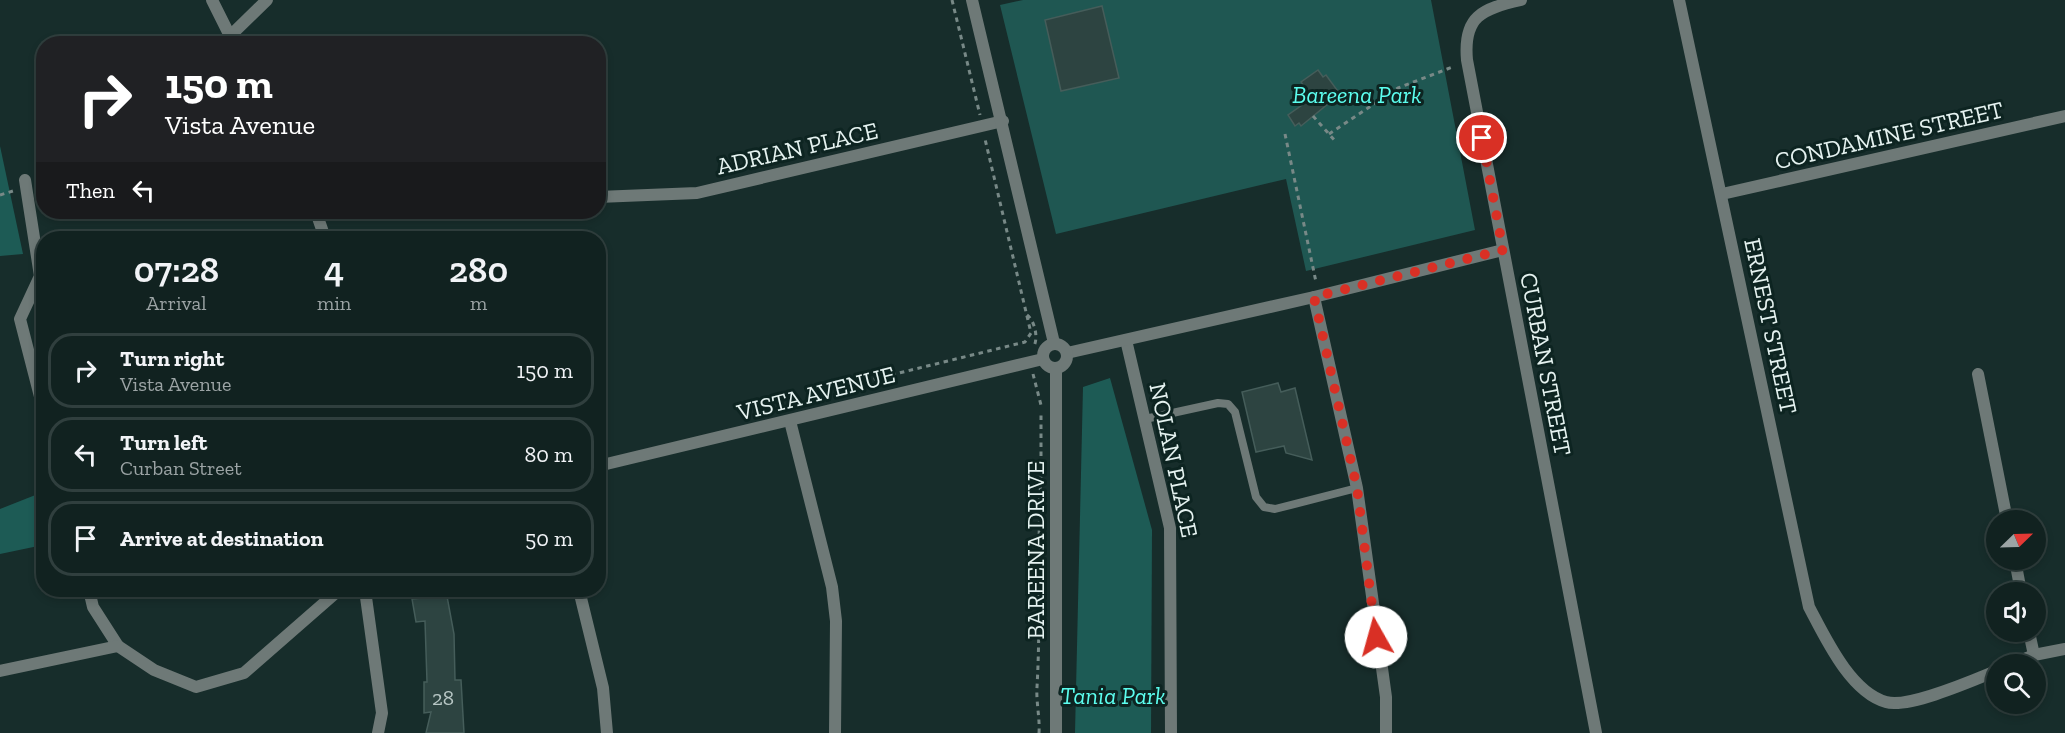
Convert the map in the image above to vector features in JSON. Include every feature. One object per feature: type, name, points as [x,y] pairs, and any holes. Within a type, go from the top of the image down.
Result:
[{"type":"street","points":[[212,0],[230,36]]},
{"type":"street","points":[[236,36],[267,0]]},
{"type":"street","points":[[972,0],[1054,343]]},
{"type":"street","name":"CURBAN STREET","points":[[1521,0],[1487,9],[1475,19],[1467,36],[1467,60],[1596,733]]},
{"type":"street","name":"ERNEST STREET","points":[[1679,0],[1722,194],[1799,570],[1809,607],[1834,655],[1863,688],[1887,703],[1925,698],[1986,675]]},
{"type":"street","name":"CONDAMINE STREET","points":[[1722,194],[2065,116]]},
{"type":"street","name":"ADRIAN PLACE","points":[[606,197],[697,193],[1003,122]]},
{"type":"street","points":[[25,180],[36,250]]},
{"type":"street","points":[[1066,353],[1314,297],[1503,250]]},
{"type":"street","points":[[36,285],[20,319],[36,381]]},
{"type":"street","points":[[1314,297],[1357,488],[1386,697],[1386,733]]},
{"type":"street","name":"NOLAN PLACE","points":[[1126,340],[1170,528],[1172,548],[1171,733]]},
{"type":"street","points":[[1054,343],[1063,347],[1066,353],[1065,363],[1056,368],[1049,366],[1043,359],[1045,348],[1054,343]]},
{"type":"street","name":"VISTA AVENUE","points":[[606,464],[790,422],[1043,359]]},
{"type":"street","name":"BAREENA DRIVE","points":[[1056,368],[1056,733]]},
{"type":"street","points":[[1978,374],[2005,510]]},
{"type":"street","points":[[790,422],[832,587],[836,621],[835,733]]},
{"type":"street","points":[[91,597],[93,607],[118,646],[154,670],[196,687],[244,673],[331,597]]},
{"type":"street","points":[[366,597],[382,713],[378,733]]},
{"type":"street","points":[[581,597],[603,688],[607,733]]},
{"type":"street","points":[[0,671],[118,646]]},
{"type":"street","points":[[2039,654],[2065,649]]},
{"type":"lane","points":[[1145,419],[1218,403],[1228,404],[1235,412],[1256,497],[1264,507],[1275,509],[1357,488]]},
{"type":"path","points":[[843,408],[838,388],[1025,342],[1031,333],[952,0]]},
{"type":"path","points":[[1329,134],[1398,88],[1457,65]]},
{"type":"path","points":[[1313,116],[1336,142]]},
{"type":"path","points":[[1285,134],[1316,281],[1314,297]]},
{"type":"path","points":[[0,195],[6,193]]},
{"type":"path","points":[[1027,315],[1032,320],[1037,339],[1036,346],[1028,351],[1041,404],[1041,460]]},
{"type":"path","points":[[980,353],[983,358],[1001,354]]},
{"type":"path","points":[[1039,733],[1037,688],[1040,656],[1040,576],[1037,561],[1041,470]]},
{"type":"green space","name":"Bareena Park","points":[[1023,0],[1431,0],[1475,230],[1306,271],[1286,179],[1056,234],[1000,5]]},
{"type":"green space","points":[[0,146],[23,254],[0,256]]},
{"type":"green space","name":"Tania Park","points":[[1110,378],[1152,530],[1151,733],[1075,733],[1083,387]]},
{"type":"green space","points":[[36,495],[36,546],[0,554],[0,509]]},
{"type":"building","points":[[1102,6],[1119,78],[1061,91],[1045,20]]},
{"type":"building","points":[[1318,70],[1323,77],[1326,75],[1340,94],[1301,126],[1299,123],[1295,126],[1288,115],[1312,98],[1301,82]]},
{"type":"building","points":[[1278,383],[1281,392],[1295,388],[1312,460],[1286,453],[1284,446],[1256,452],[1242,392]]},
{"type":"building","points":[[447,597],[454,634],[455,680],[461,680],[464,733],[426,733],[431,712],[424,713],[424,682],[427,682],[425,621],[416,622],[412,599]]},
{"type":"route","points":[[1376,637],[1357,488],[1314,297],[1503,250],[1482,138]]}]
